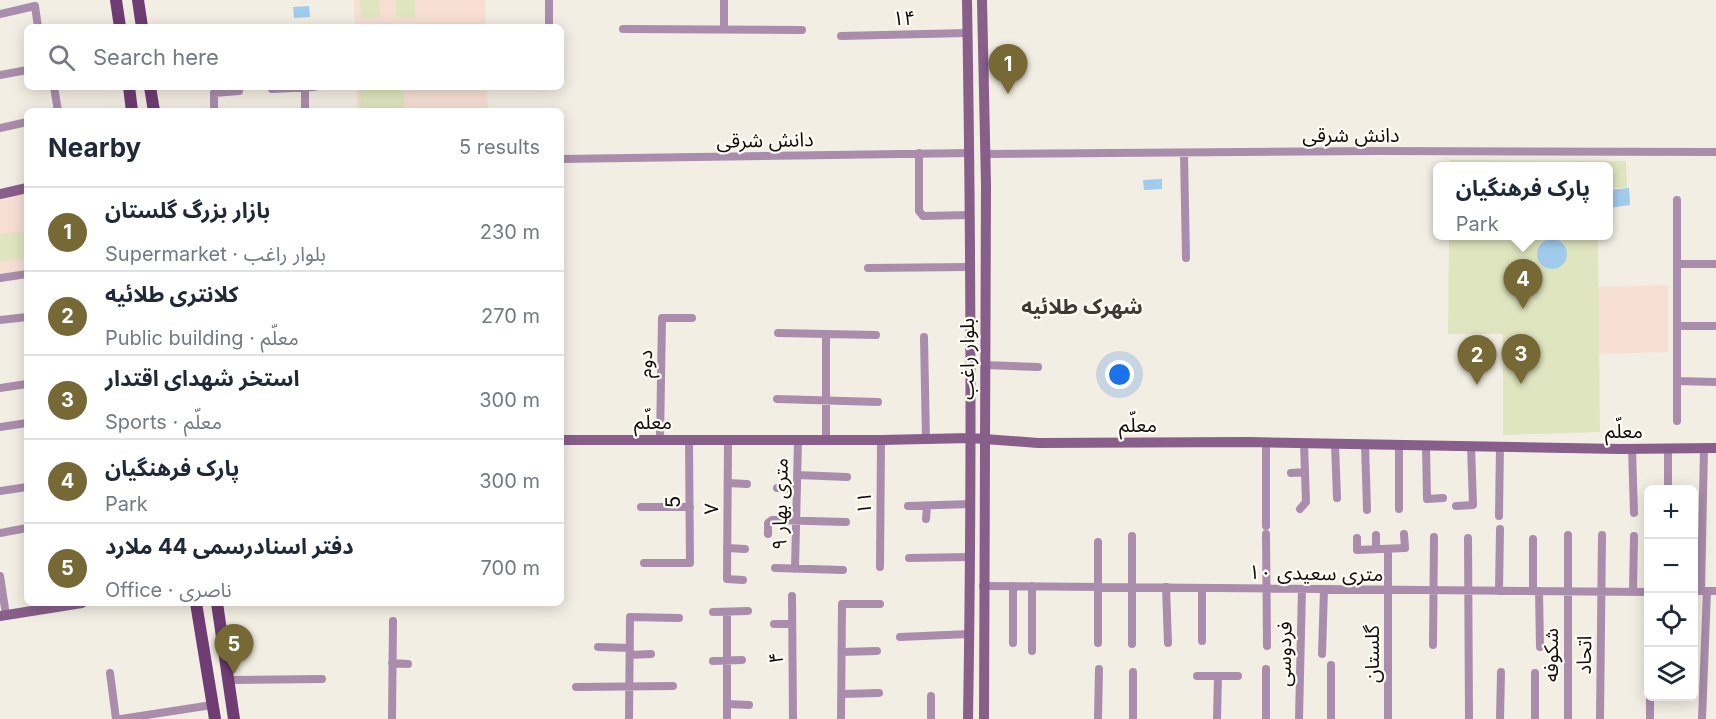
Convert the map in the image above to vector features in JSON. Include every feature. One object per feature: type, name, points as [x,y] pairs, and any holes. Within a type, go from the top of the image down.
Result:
[{"type":"main road","points":[[116,0],[120,24]]},
{"type":"main road","points":[[138,0],[142,24]]},
{"type":"main road","points":[[129,90],[132,108]]},
{"type":"main road","points":[[150,90],[154,108]]},
{"type":"main road","points":[[196,606],[214,719]]},
{"type":"main road","points":[[219,606],[234,719]]},
{"type":"street","points":[[549,0],[549,24]]},
{"type":"street","points":[[724,0],[724,29]]},
{"type":"street","name":"بلوار راغب","points":[[967,0],[971,438],[968,719]]},
{"type":"street","name":"بلوار راغب","points":[[982,0],[986,154],[984,719]]},
{"type":"street","points":[[0,14],[35,6],[38,24]]},
{"type":"street","points":[[623,29],[802,30]]},
{"type":"street","name":"۱۴","points":[[841,36],[967,33]]},
{"type":"street","points":[[0,75],[24,71]]},
{"type":"street","points":[[54,90],[58,108]]},
{"type":"street","points":[[305,90],[305,108]]},
{"type":"street","points":[[214,108],[214,93],[239,91]]},
{"type":"street","points":[[0,128],[24,124]]},
{"type":"street","name":"دانش شرقی","points":[[986,154],[1365,151],[1716,152]]},
{"type":"street","points":[[919,153],[920,211],[923,216],[970,215]]},
{"type":"street","name":"دانش شرقی","points":[[564,159],[970,153]]},
{"type":"street","points":[[1184,153],[1186,258]]},
{"type":"street","points":[[0,194],[24,189]]},
{"type":"street","points":[[1677,200],[1677,421]]},
{"type":"street","points":[[1677,264],[1716,264]]},
{"type":"street","points":[[868,268],[969,267]]},
{"type":"street","points":[[0,278],[24,274]]},
{"type":"street","points":[[0,320],[24,317]]},
{"type":"street","name":"دوم","points":[[660,440],[662,318],[692,318]]},
{"type":"street","points":[[1677,326],[1716,326]]},
{"type":"street","points":[[778,333],[876,335]]},
{"type":"street","points":[[826,334],[826,440]]},
{"type":"street","points":[[924,337],[926,440]]},
{"type":"street","points":[[985,365],[1038,367]]},
{"type":"street","points":[[1677,381],[1716,382]]},
{"type":"street","points":[[0,388],[24,384]]},
{"type":"street","points":[[777,399],[878,402]]},
{"type":"street","points":[[0,427],[24,423]]},
{"type":"street","name":"معلّم","points":[[564,440],[971,438],[1038,443],[1304,443],[1632,449],[1716,448]]},
{"type":"street","name":"5","points":[[644,563],[690,563],[689,440]]},
{"type":"street","name":"۷","points":[[728,440],[727,579],[743,580]]},
{"type":"street","name":"۹ متری بهار","points":[[795,569],[798,440]]},
{"type":"street","name":"۱۱","points":[[880,567],[881,440]]},
{"type":"street","points":[[1266,443],[1267,646]]},
{"type":"street","points":[[1300,509],[1306,502],[1304,443]]},
{"type":"street","points":[[1335,444],[1336,498]]},
{"type":"street","points":[[1365,444],[1367,510]]},
{"type":"street","points":[[1399,445],[1399,509]]},
{"type":"street","points":[[1426,445],[1427,499],[1443,498]]},
{"type":"street","points":[[1456,506],[1473,505],[1471,446]]},
{"type":"street","points":[[1499,516],[1500,447]]},
{"type":"street","points":[[1668,448],[1668,485]]},
{"type":"street","points":[[1701,719],[1700,591],[1704,448]]},
{"type":"street","points":[[1632,449],[1634,513]]},
{"type":"street","points":[[1291,473],[1305,472]]},
{"type":"street","points":[[797,475],[847,477]]},
{"type":"street","points":[[728,483],[747,484]]},
{"type":"street","points":[[0,491],[24,487]]},
{"type":"street","points":[[777,488],[797,489]]},
{"type":"street","points":[[908,506],[971,504]]},
{"type":"street","points":[[926,519],[927,506]]},
{"type":"street","points":[[641,507],[690,507]]},
{"type":"street","points":[[768,534],[768,523],[772,520],[846,522]]},
{"type":"street","points":[[0,533],[24,529]]},
{"type":"street","points":[[1499,591],[1500,529]]},
{"type":"street","points":[[1357,538],[1358,550],[1405,548],[1404,534]]},
{"type":"street","points":[[1376,535],[1376,549]]},
{"type":"street","name":"شکوفه","points":[[1568,535],[1568,719]]},
{"type":"street","name":"اتحاد","points":[[1600,719],[1602,535]]},
{"type":"street","points":[[1132,536],[1132,644]]},
{"type":"street","points":[[1633,592],[1634,536]]},
{"type":"street","points":[[1434,537],[1434,645]]},
{"type":"street","points":[[1468,538],[1469,719]]},
{"type":"street","points":[[1533,539],[1540,647]]},
{"type":"street","points":[[1098,542],[1098,643]]},
{"type":"street","points":[[727,548],[745,549]]},
{"type":"street","name":"گلستان","points":[[1388,549],[1388,719]]},
{"type":"street","points":[[909,558],[970,557]]},
{"type":"street","points":[[775,568],[843,570]]},
{"type":"street","points":[[0,576],[3,616],[64,606]]},
{"type":"street","name":"۱۰ متری سعیدی","points":[[983,586],[1644,592]]},
{"type":"street","points":[[1013,586],[1013,644]]},
{"type":"street","points":[[1032,586],[1032,651]]},
{"type":"street","points":[[1166,587],[1168,643]]},
{"type":"street","points":[[1202,588],[1202,641]]},
{"type":"street","name":"فردوسی","points":[[1299,719],[1302,589]]},
{"type":"street","points":[[1322,654],[1323,589]]},
{"type":"street","points":[[1700,591],[1716,591]]},
{"type":"street","name":"۴","points":[[792,596],[793,719]]},
{"type":"street","points":[[841,719],[842,604],[880,604]]},
{"type":"street","points":[[713,612],[748,611]]},
{"type":"street","points":[[727,612],[727,719]]},
{"type":"street","points":[[629,719],[630,617],[679,618]]},
{"type":"street","points":[[392,719],[393,621]]},
{"type":"street","points":[[774,624],[792,624]]},
{"type":"street","points":[[900,637],[969,634]]},
{"type":"street","points":[[598,647],[651,654]]},
{"type":"street","points":[[842,652],[877,651]]},
{"type":"street","points":[[713,661],[742,660]]},
{"type":"street","points":[[392,663],[408,664]]},
{"type":"street","points":[[1331,665],[1331,719]]},
{"type":"street","points":[[1098,719],[1099,669]]},
{"type":"street","points":[[1266,669],[1266,719]]},
{"type":"street","points":[[1132,672],[1133,719]]},
{"type":"street","points":[[1500,719],[1501,672]]},
{"type":"street","points":[[110,673],[116,719]]},
{"type":"street","points":[[1535,673],[1535,719]]},
{"type":"street","points":[[1197,676],[1238,676]]},
{"type":"street","points":[[1217,719],[1218,676]]},
{"type":"street","points":[[228,680],[322,679]]},
{"type":"street","points":[[576,687],[673,686]]},
{"type":"street","points":[[842,694],[879,693]]},
{"type":"street","points":[[931,696],[931,719]]},
{"type":"street","points":[[1650,701],[1650,719]]},
{"type":"street","points":[[727,704],[748,705]]},
{"type":"street","points":[[121,719],[212,705]]},
{"type":"shaded area","points":[[354,0],[485,0],[486,24],[355,24]]},
{"type":"shaded area","points":[[357,90],[487,90],[488,108],[357,108]]},
{"type":"shaded area","points":[[24,193],[24,274],[0,278],[0,198]]},
{"type":"shaded area","points":[[1668,285],[1668,352],[1599,354],[1598,287]]},
{"type":"green space","points":[[360,0],[379,0],[380,17],[361,17]]},
{"type":"green space","points":[[396,0],[415,0],[415,17],[396,17]]},
{"type":"green space","points":[[360,90],[403,90],[404,108],[361,108]]},
{"type":"green space","points":[[1450,160],[1626,161],[1627,188],[1613,188],[1613,162],[1450,162]]},
{"type":"green space","points":[[24,231],[24,258],[0,262],[0,234]]},
{"type":"green space","points":[[1449,240],[1598,240],[1600,432],[1503,435],[1503,334],[1448,334]]},
{"type":"water","points":[[309,6],[310,17],[294,18],[293,7]]},
{"type":"water","points":[[1162,179],[1162,189],[1144,190],[1143,180]]},
{"type":"water","points":[[1629,188],[1630,205],[1613,207],[1613,190]]},
{"type":"water","points":[[1546,240],[1558,240],[1566,248],[1566,260],[1558,268],[1546,268],[1538,260],[1538,248]]},
{"type":"place","name":"بازار بزرگ گلستان","points":[[1008,94]]},
{"type":"place","name":"پارک فرهنگیان","points":[[1523,309]]},
{"type":"place","name":"استخر شهدای اقتدار","points":[[1521,384]]},
{"type":"place","name":"کلانتری طلائیه","points":[[1477,385]]},
{"type":"place","name":"دفتر اسنادرسمی 44 ملارد","points":[[234,674]]},
{"type":"district","name":"شهرک طلائیه","points":[[1082,307]]}]
